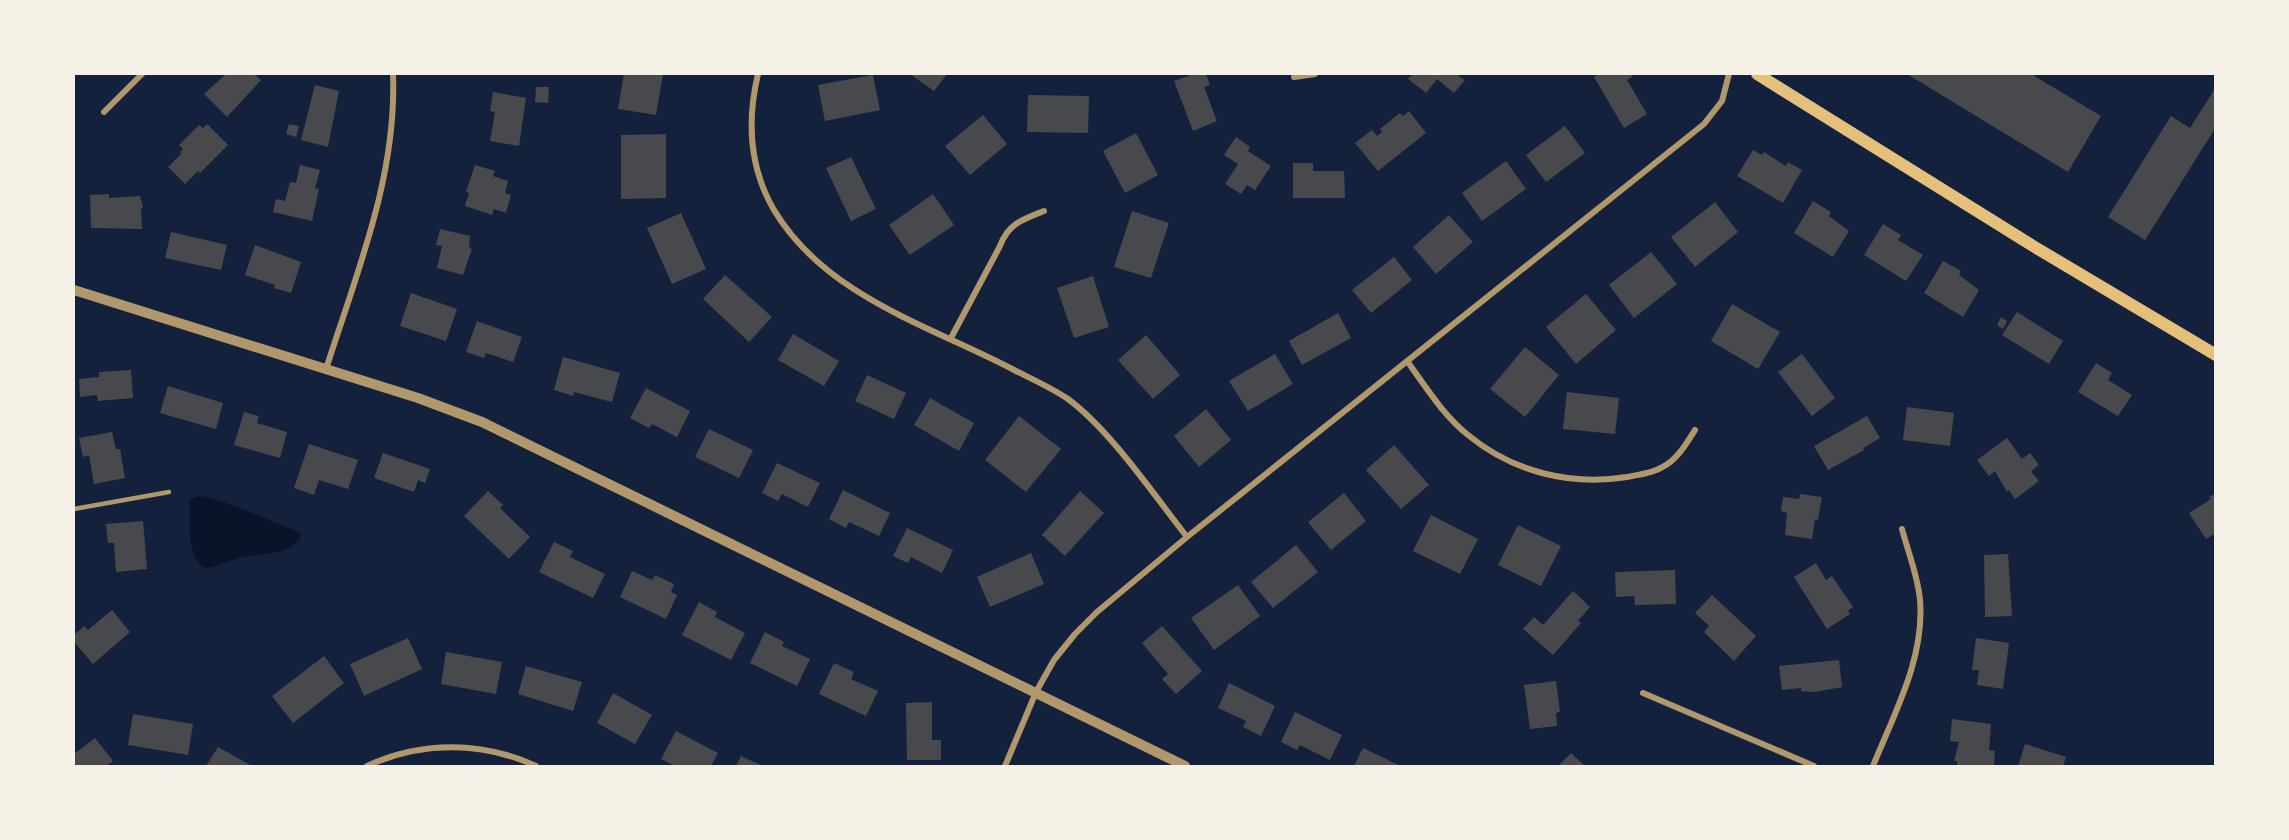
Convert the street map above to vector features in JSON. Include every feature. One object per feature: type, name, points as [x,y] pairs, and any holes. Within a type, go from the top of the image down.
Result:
[{"type":"main road","points":[[1757,74],[2033,246],[2216,355]]},
{"type":"street","points":[[104,112],[142,74]]},
{"type":"street","points":[[326,369],[385,177],[393,129],[393,74]]},
{"type":"street","points":[[758,74],[751,111],[752,146],[758,175],[781,221],[801,247],[824,269],[846,285],[898,314],[951,338],[1068,400],[1091,419],[1118,450],[1187,537]]},
{"type":"street","points":[[1294,77],[1315,74]]},
{"type":"street","points":[[1005,766],[1036,692],[1059,653],[1086,622],[1187,537],[1704,124],[1722,101],[1729,74]]},
{"type":"street","points":[[951,338],[1005,234],[1013,224],[1044,211]]},
{"type":"street","points":[[74,290],[418,398],[482,422],[1185,766]]},
{"type":"street","points":[[1407,361],[1441,408],[1467,434],[1507,460],[1530,470],[1559,477],[1607,480],[1651,473],[1666,465],[1679,454],[1695,430]]},
{"type":"street","points":[[1873,766],[1911,671],[1918,641],[1920,599],[1902,528]]},
{"type":"street","points":[[1643,693],[1814,766]]},
{"type":"street","points":[[368,766],[411,750],[441,747],[492,752],[536,766]]},
{"type":"lane","points":[[74,509],[169,492]]},
{"type":"water","points":[[200,496],[237,507],[298,531],[301,536],[297,542],[285,550],[244,557],[207,568],[195,557],[190,538],[190,499]]},
{"type":"building","points":[[226,74],[254,74],[261,80],[227,117],[204,94]]},
{"type":"building","points":[[624,74],[663,74],[656,115],[618,109]]},
{"type":"building","points":[[910,74],[947,74],[934,91]]},
{"type":"building","points":[[1194,74],[1206,74],[1210,85],[1204,87],[1217,121],[1193,131],[1174,81]]},
{"type":"building","points":[[1413,74],[1456,74],[1465,80],[1454,93],[1437,79],[1426,93],[1408,79]]},
{"type":"building","points":[[1599,74],[1631,74],[1632,77],[1627,80],[1647,114],[1624,128],[1594,77]]},
{"type":"building","points":[[1907,74],[2031,74],[2101,116],[2068,172]]},
{"type":"building","points":[[873,75],[880,110],[825,121],[818,85]]},
{"type":"building","points":[[315,85],[339,91],[328,147],[301,140]]},
{"type":"building","points":[[536,87],[549,87],[548,103],[535,102]]},
{"type":"building","points":[[2216,87],[2216,127],[2145,240],[2108,217],[2171,116],[2190,128]]},
{"type":"building","points":[[493,92],[526,98],[519,146],[490,141],[495,112],[490,111]]},
{"type":"building","points":[[1028,95],[1089,96],[1088,133],[1027,132]]},
{"type":"building","points":[[1409,111],[1426,133],[1378,171],[1355,143],[1372,130],[1377,136],[1382,132],[1380,129],[1400,113],[1403,116]]},
{"type":"building","points":[[983,115],[1007,144],[970,175],[945,146]]},
{"type":"building","points":[[207,124],[228,145],[200,173],[198,171],[185,184],[168,167],[181,154],[183,149],[179,145],[199,125],[203,128]]},
{"type":"building","points":[[289,124],[299,126],[296,137],[286,134]]},
{"type":"building","points":[[1565,126],[1585,153],[1546,182],[1526,155]]},
{"type":"building","points":[[1136,133],[1158,175],[1125,193],[1103,151]]},
{"type":"building","points":[[666,134],[666,198],[621,199],[621,135]]},
{"type":"building","points":[[1236,137],[1250,147],[1248,151],[1271,166],[1255,190],[1247,185],[1241,194],[1225,184],[1238,164],[1224,155]]},
{"type":"building","points":[[1753,150],[1762,155],[1764,152],[1786,166],[1788,162],[1802,170],[1783,203],[1737,176]]},
{"type":"building","points":[[851,157],[876,209],[851,221],[826,168]]},
{"type":"building","points":[[1506,161],[1526,189],[1482,221],[1462,193]]},
{"type":"building","points":[[1293,163],[1313,163],[1313,171],[1344,171],[1345,198],[1293,198]]},
{"type":"building","points":[[300,165],[320,170],[315,188],[319,189],[312,221],[273,212],[276,199],[285,201],[290,182],[296,183]]},
{"type":"building","points":[[475,165],[495,171],[493,176],[508,181],[505,193],[511,195],[506,213],[494,209],[492,215],[465,206],[469,193],[466,192]]},
{"type":"building","points":[[109,194],[109,198],[140,196],[143,207],[141,209],[142,229],[91,228],[90,195]]},
{"type":"building","points":[[933,194],[954,225],[910,255],[889,225]]},
{"type":"building","points":[[1813,201],[1831,212],[1829,216],[1849,231],[1833,257],[1794,233]]},
{"type":"building","points":[[1715,202],[1738,232],[1695,267],[1671,237]]},
{"type":"building","points":[[1132,211],[1169,223],[1151,278],[1114,267]]},
{"type":"building","points":[[681,213],[706,269],[672,284],[647,228]]},
{"type":"building","points":[[1449,215],[1473,242],[1436,274],[1413,247]]},
{"type":"building","points":[[1883,224],[1901,235],[1898,240],[1923,255],[1906,281],[1864,255]]},
{"type":"building","points":[[440,229],[470,236],[469,248],[472,249],[463,275],[437,268],[442,246],[436,245]]},
{"type":"building","points":[[171,232],[227,245],[221,270],[165,258]]},
{"type":"building","points":[[255,245],[301,262],[291,293],[245,275]]},
{"type":"building","points":[[1651,252],[1677,284],[1634,318],[1609,285]]},
{"type":"building","points":[[1394,257],[1412,280],[1371,313],[1352,290]]},
{"type":"building","points":[[1943,261],[1961,271],[1959,275],[1979,290],[1963,317],[1924,293]]},
{"type":"building","points":[[725,275],[772,317],[749,342],[703,299]]},
{"type":"building","points":[[1093,276],[1109,327],[1074,338],[1057,288]]},
{"type":"building","points":[[411,293],[457,309],[446,341],[400,326]]},
{"type":"building","points":[[1586,294],[1616,330],[1576,364],[1546,327]]},
{"type":"building","points":[[1732,304],[1780,332],[1758,369],[1711,341]]},
{"type":"building","points":[[2017,312],[2063,341],[2049,364],[2002,335]]},
{"type":"building","points":[[1338,313],[1351,338],[1302,365],[1289,341]]},
{"type":"building","points":[[2001,317],[2007,321],[2003,329],[1997,325]]},
{"type":"building","points":[[477,321],[522,337],[513,362],[486,353],[484,358],[466,352]]},
{"type":"building","points":[[793,334],[839,361],[824,386],[778,360]]},
{"type":"building","points":[[1146,335],[1180,375],[1153,399],[1118,360]]},
{"type":"building","points":[[1525,347],[1559,375],[1525,417],[1490,389]]},
{"type":"building","points":[[1275,354],[1293,384],[1248,411],[1229,381]]},
{"type":"building","points":[[1802,354],[1835,398],[1812,416],[1778,372]]},
{"type":"building","points":[[563,357],[620,373],[612,402],[574,392],[573,396],[554,390]]},
{"type":"building","points":[[2096,363],[2112,373],[2108,380],[2132,395],[2118,416],[2078,392]]},
{"type":"building","points":[[131,370],[133,398],[98,401],[97,395],[80,397],[79,379],[99,377],[99,372]]},
{"type":"building","points":[[867,375],[906,393],[894,419],[855,401]]},
{"type":"building","points":[[168,386],[223,403],[216,429],[160,413]]},
{"type":"building","points":[[646,388],[690,411],[677,437],[652,424],[649,428],[630,418]]},
{"type":"building","points":[[1567,392],[1619,398],[1615,434],[1563,429]]},
{"type":"building","points":[[930,398],[974,423],[959,451],[914,425]]},
{"type":"building","points":[[1907,407],[1954,413],[1950,446],[1903,440]]},
{"type":"building","points":[[1206,409],[1231,440],[1199,467],[1174,436]]},
{"type":"building","points":[[244,412],[259,416],[257,423],[287,432],[280,458],[234,445]]},
{"type":"building","points":[[1019,416],[1061,449],[1026,492],[985,460]]},
{"type":"building","points":[[1867,416],[1880,438],[1863,448],[1864,450],[1828,470],[1814,446]]},
{"type":"building","points":[[709,429],[753,450],[739,478],[695,457]]},
{"type":"building","points":[[112,432],[116,449],[120,449],[125,478],[94,484],[89,455],[83,457],[79,438]]},
{"type":"building","points":[[2007,438],[2022,459],[2030,453],[2039,465],[2031,471],[2039,481],[2015,499],[2009,490],[2007,492],[1995,471],[1989,476],[1977,460]]},
{"type":"building","points":[[309,444],[358,460],[348,489],[319,480],[314,495],[294,488]]},
{"type":"building","points":[[1394,445],[1429,485],[1401,509],[1366,470]]},
{"type":"building","points":[[383,453],[430,469],[425,483],[418,480],[414,492],[374,478]]},
{"type":"building","points":[[777,463],[820,483],[808,507],[782,494],[778,501],[762,493]]},
{"type":"building","points":[[843,490],[890,513],[879,536],[849,522],[846,528],[829,519]]},
{"type":"building","points":[[488,491],[503,505],[500,508],[530,537],[509,559],[464,516]]},
{"type":"building","points":[[1080,491],[1104,513],[1065,556],[1042,535]]},
{"type":"building","points":[[1344,493],[1366,521],[1331,550],[1308,522]]},
{"type":"building","points":[[2216,493],[2216,533],[2206,539],[2189,513],[2211,499],[2209,497]]},
{"type":"building","points":[[1800,494],[1822,497],[1812,539],[1785,535],[1787,513],[1781,511],[1783,497],[1799,499]]},
{"type":"building","points":[[1431,515],[1478,539],[1460,574],[1413,551]]},
{"type":"building","points":[[143,521],[147,569],[116,572],[114,543],[108,543],[106,524]]},
{"type":"building","points":[[1518,525],[1561,546],[1541,586],[1498,565]]},
{"type":"building","points":[[907,528],[953,550],[942,573],[911,557],[908,563],[893,556]]},
{"type":"building","points":[[554,542],[573,551],[570,557],[605,574],[593,598],[539,572]]},
{"type":"building","points":[[1296,545],[1318,572],[1273,608],[1251,582]]},
{"type":"building","points":[[1031,553],[1044,584],[990,607],[977,577]]},
{"type":"building","points":[[2008,554],[2012,616],[1985,617],[1984,555]]},
{"type":"building","points":[[1816,563],[1826,580],[1832,576],[1853,607],[1848,611],[1850,614],[1827,629],[1794,577]]},
{"type":"building","points":[[1675,570],[1676,604],[1635,605],[1634,596],[1616,597],[1615,572]]},
{"type":"building","points":[[632,571],[652,580],[655,575],[674,584],[671,592],[677,595],[666,619],[620,597]]},
{"type":"building","points":[[1238,585],[1260,616],[1214,650],[1191,618]]},
{"type":"building","points":[[1573,591],[1590,607],[1578,621],[1581,623],[1553,655],[1523,629],[1534,617],[1543,625]]},
{"type":"building","points":[[1712,595],[1756,636],[1734,661],[1704,632],[1709,626],[1695,613]]},
{"type":"building","points":[[699,602],[717,612],[715,617],[745,633],[731,660],[682,635]]},
{"type":"building","points":[[112,610],[130,632],[93,664],[74,642],[74,635],[84,626],[88,630]]},
{"type":"building","points":[[1162,626],[1202,671],[1176,694],[1162,679],[1168,674],[1142,643]]},
{"type":"building","points":[[765,632],[784,642],[782,646],[810,659],[797,686],[750,663]]},
{"type":"building","points":[[408,638],[422,669],[364,696],[350,664]]},
{"type":"building","points":[[1976,638],[2009,643],[2003,689],[1977,685],[1979,670],[1972,670]]},
{"type":"building","points":[[446,652],[502,662],[496,694],[441,684]]},
{"type":"building","points":[[324,656],[344,683],[293,723],[272,696]]},
{"type":"building","points":[[1839,660],[1842,687],[1815,692],[1801,691],[1801,688],[1782,690],[1779,666]]},
{"type":"building","points":[[834,663],[854,672],[851,679],[878,691],[866,716],[819,694]]},
{"type":"building","points":[[526,666],[582,682],[573,711],[518,694]]},
{"type":"building","points":[[1556,681],[1560,712],[1556,713],[1557,726],[1530,729],[1524,685]]},
{"type":"building","points":[[1229,683],[1275,706],[1261,736],[1243,727],[1246,721],[1218,708]]},
{"type":"building","points":[[613,693],[652,715],[635,744],[597,723]]},
{"type":"building","points":[[932,702],[932,740],[941,740],[941,760],[907,760],[906,703]]},
{"type":"building","points":[[1295,712],[1342,735],[1330,760],[1300,745],[1297,750],[1281,742]]},
{"type":"building","points":[[133,714],[193,724],[188,755],[128,745]]},
{"type":"building","points":[[1952,719],[1991,724],[1989,750],[1995,751],[1994,765],[1957,766],[1957,761],[1954,761],[1959,742],[1950,741]]},
{"type":"building","points":[[676,731],[718,753],[711,766],[675,766],[661,759]]},
{"type":"building","points":[[95,738],[113,761],[106,766],[74,766],[74,754]]},
{"type":"building","points":[[2025,744],[2066,757],[2063,766],[2018,766]]},
{"type":"building","points":[[218,747],[252,766],[206,766]]},
{"type":"building","points":[[1363,748],[1401,766],[1354,766]]},
{"type":"building","points":[[1571,753],[1585,766],[1558,766]]},
{"type":"building","points":[[741,756],[763,766],[736,766]]}]
